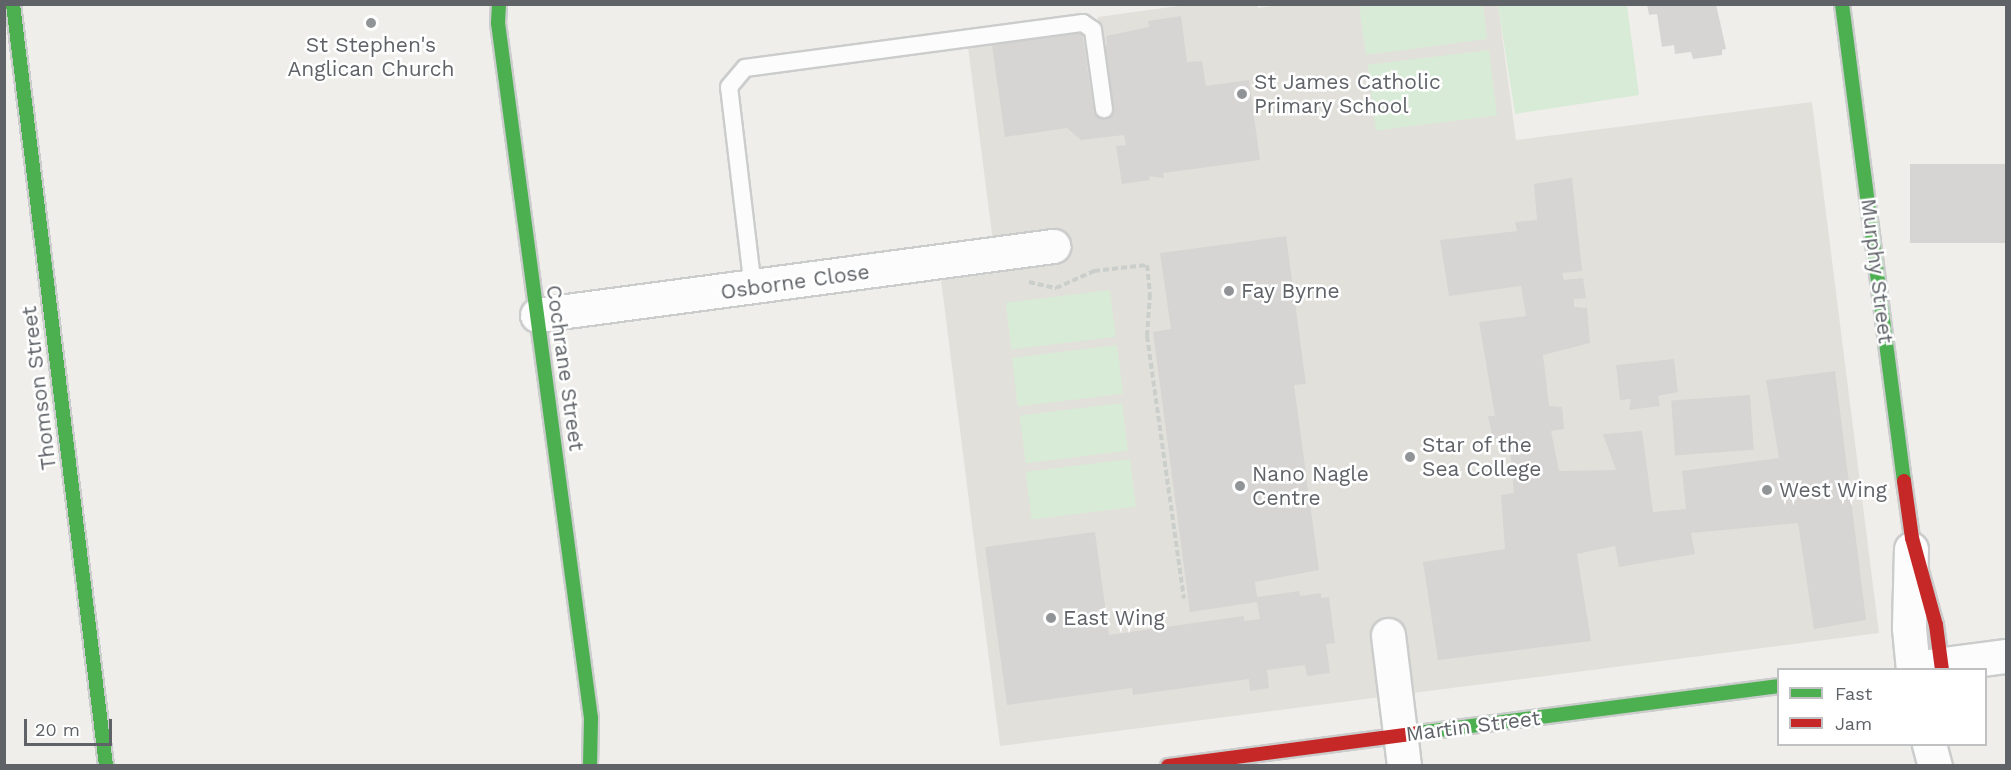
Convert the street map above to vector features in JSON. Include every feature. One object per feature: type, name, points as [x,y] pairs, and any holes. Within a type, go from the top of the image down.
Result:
[{"type":"street","name":"Thomson Street","points":[[13,4],[106,765]]},
{"type":"street","name":"Cochrane Street","points":[[492,4],[498,23],[591,718],[590,765]]},
{"type":"street","name":"Cochrane Street","points":[[498,23],[499,4]]},
{"type":"street","name":"Murphy Street","points":[[1842,4],[1912,538],[1909,628],[1923,668]]},
{"type":"street","name":"Osborne Close","points":[[537,315],[753,288],[1053,246]]},
{"type":"street","points":[[1388,634],[1402,751]]},
{"type":"street","points":[[1923,668],[2007,656]]},
{"type":"street","name":"Martin Street","points":[[1168,765],[1402,751],[1777,686]]},
{"type":"street","name":"Cochrane Street","points":[[591,718],[606,765]]},
{"type":"street","points":[[1930,746],[1935,765]]},
{"type":"street","points":[[1945,746],[1945,765]]},
{"type":"lane","points":[[753,288],[729,87],[745,68],[1083,22],[1094,30],[1104,109]]},
{"type":"path","points":[[1026,281],[1056,288],[1094,271],[1147,265],[1150,294],[1147,336],[1184,598]]},
{"type":"shaded area","name":"Star of the Sea College","points":[[1193,4],[1257,5],[1258,8],[1286,4],[1498,5],[1516,140],[1812,102],[1879,633],[1000,746],[941,280],[997,273],[968,47],[1099,30],[1098,17]]},
{"type":"green space","points":[[1359,5],[1483,5],[1487,39],[1366,55]]},
{"type":"green space","points":[[1498,5],[1627,5],[1639,95],[1515,114]]},
{"type":"green space","points":[[1489,50],[1497,116],[1376,130],[1368,65]]},
{"type":"green space","points":[[1110,290],[1116,337],[1012,349],[1006,303]]},
{"type":"green space","points":[[1117,345],[1123,394],[1018,407],[1012,358]]},
{"type":"green space","points":[[1122,403],[1128,451],[1026,463],[1020,416]]},
{"type":"green space","points":[[1130,459],[1136,507],[1032,519],[1026,472]]},
{"type":"building","points":[[1647,4],[1716,4],[1726,49],[1722,50],[1722,55],[1693,59],[1691,52],[1675,54],[1674,45],[1662,47],[1657,14],[1649,15]]},
{"type":"building","points":[[1181,16],[1187,62],[1202,61],[1206,86],[1249,80],[1260,160],[1163,173],[1164,178],[1149,176],[1150,180],[1122,184],[1116,146],[1126,145],[1124,135],[1081,140],[1067,128],[1005,137],[992,45],[1082,32],[1094,113],[1111,111],[1101,46],[1107,46],[1106,36],[1149,27],[1148,21]]},
{"type":"building","points":[[1910,164],[2006,164],[2006,243],[1910,243]]},
{"type":"building","points":[[1572,178],[1582,271],[1562,273],[1564,280],[1583,278],[1586,298],[1574,299],[1574,307],[1587,308],[1590,343],[1543,355],[1549,406],[1562,407],[1564,429],[1551,431],[1559,471],[1616,470],[1603,434],[1642,431],[1653,512],[1686,509],[1682,471],[1779,458],[1766,380],[1835,371],[1866,620],[1814,629],[1798,523],[1691,533],[1695,554],[1619,567],[1615,546],[1577,554],[1591,641],[1438,660],[1423,562],[1505,549],[1501,495],[1514,493],[1509,437],[1493,440],[1488,416],[1495,416],[1479,322],[1526,316],[1521,286],[1449,296],[1440,240],[1517,231],[1515,222],[1537,220],[1534,184]]},
{"type":"building","points":[[1286,236],[1306,384],[1294,385],[1319,570],[1255,582],[1257,597],[1299,591],[1300,596],[1321,593],[1321,598],[1329,597],[1335,643],[1326,644],[1330,673],[1307,676],[1305,665],[1267,670],[1269,688],[1250,691],[1249,679],[1133,695],[1132,688],[1007,705],[985,547],[1095,532],[1109,635],[1244,616],[1244,621],[1260,619],[1257,602],[1190,612],[1153,332],[1171,329],[1160,253]]},
{"type":"building","points":[[1674,359],[1678,392],[1658,396],[1660,406],[1629,410],[1631,399],[1620,400],[1616,365]]},
{"type":"building","points":[[1750,395],[1754,450],[1675,455],[1671,401]]},
{"type":"traffic: fast","points":[[13,4],[106,766]]},
{"type":"traffic: fast","points":[[499,4],[498,23],[591,718],[590,766]]},
{"type":"traffic: fast","points":[[1842,4],[1904,481]]},
{"type":"traffic: fast","points":[[1417,733],[1777,686]]},
{"type":"traffic: jam","points":[[1904,481],[1912,538],[1936,625],[1942,668]]},
{"type":"traffic: jam","points":[[1168,766],[1417,733]]},
{"type":"place","name":"St Stephen's Anglican Church","points":[[371,23]]},
{"type":"place","name":"St James Catholic Primary School","points":[[1242,94]]},
{"type":"place","name":"Fay Byrne","points":[[1229,291]]},
{"type":"place","name":"Star of the Sea College","points":[[1410,457]]},
{"type":"place","name":"Nano Nagle Centre","points":[[1240,486]]},
{"type":"place","name":"West Wing","points":[[1767,490]]},
{"type":"place","name":"East Wing","points":[[1051,618]]}]
